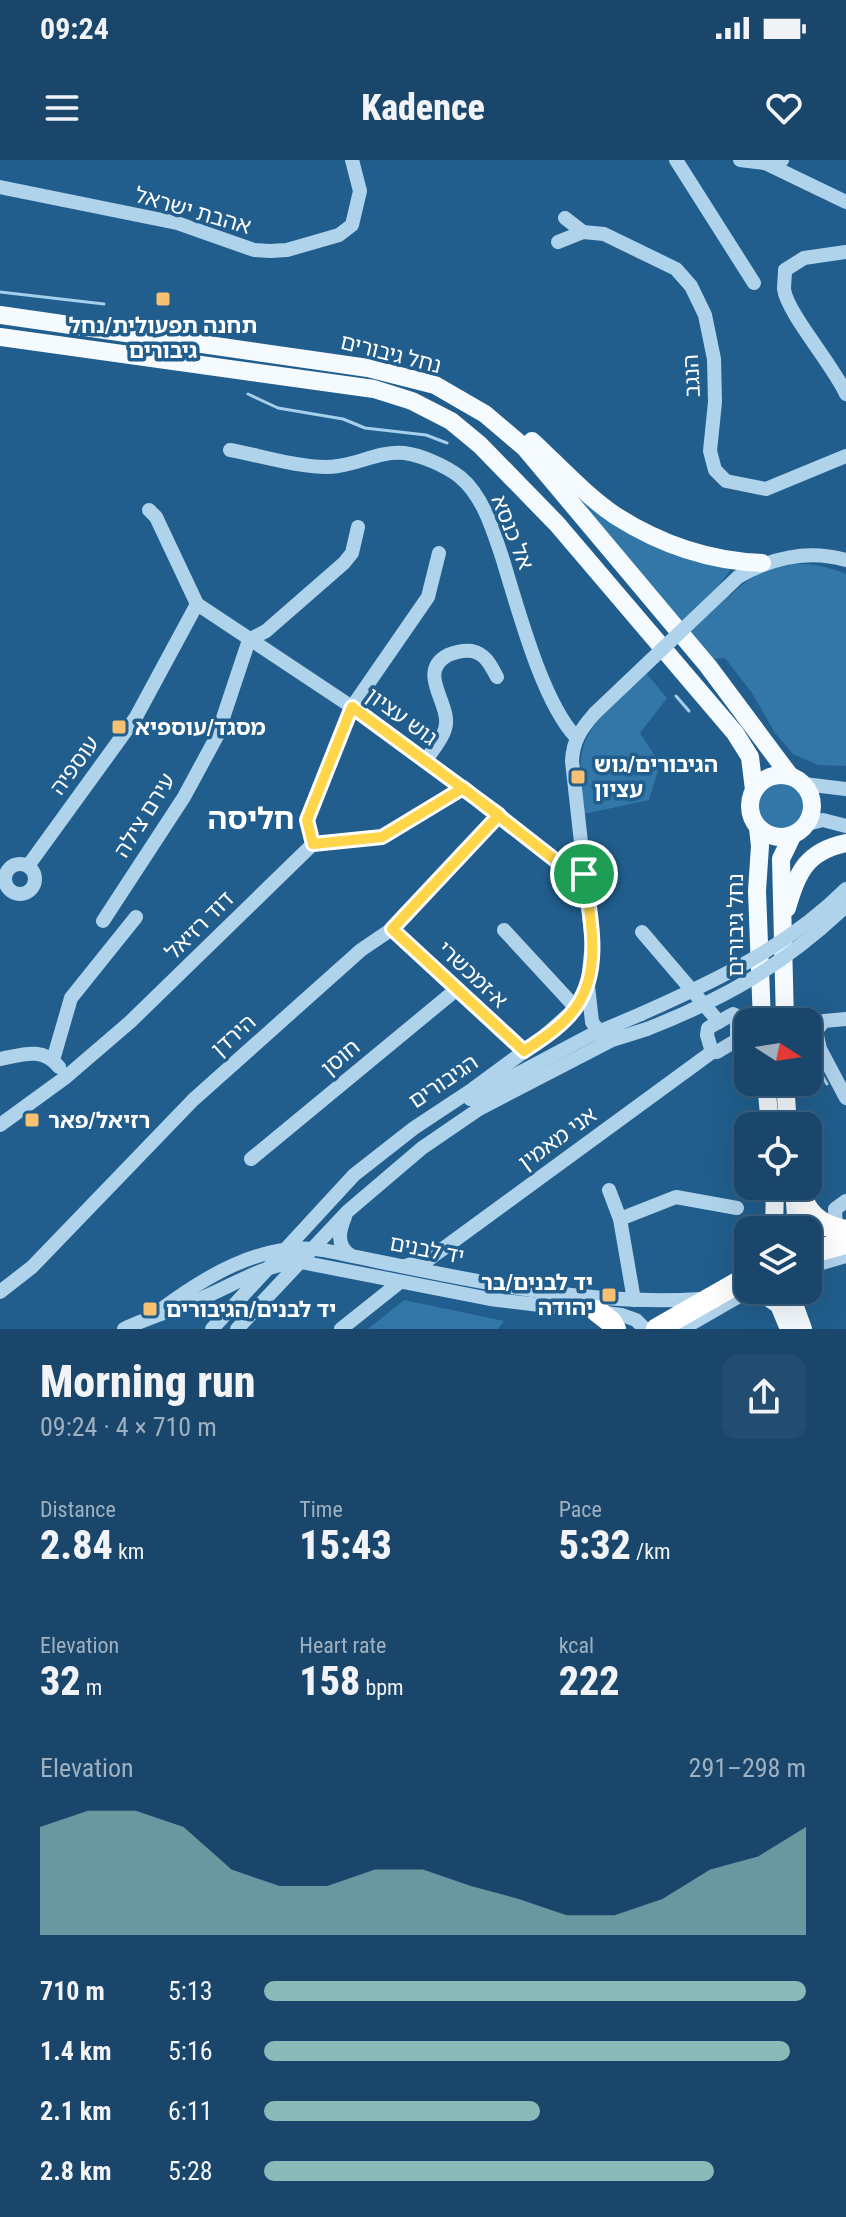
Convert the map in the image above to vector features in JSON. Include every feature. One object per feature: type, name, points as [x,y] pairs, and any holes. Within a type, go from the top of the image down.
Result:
[{"type":"highway","points":[[803,1200],[812,1217],[843,1235]]},
{"type":"highway","points":[[822,1246],[843,1235]]},
{"type":"highway","points":[[657,1329],[707,1299],[734,1289]]},
{"type":"highway","points":[[597,1311],[615,1329]]},
{"type":"main road","name":"נחל גיבורים","points":[[0,315],[368,368],[435,385],[485,414],[525,448],[708,666],[797,780]]},
{"type":"main road","name":"נחל גיבורים","points":[[0,337],[374,389],[412,401],[451,421],[480,445],[557,524],[735,733],[750,757],[754,790]]},
{"type":"main road","points":[[447,392],[502,419],[527,436],[614,515],[697,553],[762,563]]},
{"type":"main road","points":[[785,1008],[781,859],[792,836],[807,824],[812,813],[812,801],[797,780],[773,776],[754,790],[750,813],[758,828],[774,837],[792,836]]},
{"type":"main road","name":"נחל גיבורים","points":[[758,828],[761,1008]]},
{"type":"main road","points":[[784,919],[799,873],[810,858],[826,848],[846,843]]},
{"type":"main road","points":[[778,1304],[789,1329]]},
{"type":"main road","points":[[794,1304],[803,1329]]},
{"type":"street","name":"אהבת ישראל","points":[[0,187],[177,223],[254,250],[279,250],[339,235],[352,225],[360,191],[352,160]]},
{"type":"street","points":[[676,160],[754,283]]},
{"type":"street","points":[[740,160],[765,163],[782,160]]},
{"type":"street","points":[[765,163],[846,202]]},
{"type":"street","name":"הנגב","points":[[565,218],[583,232],[604,234],[676,269],[691,286],[705,315],[714,359],[715,402],[710,451],[715,470],[726,481],[766,489],[846,456]]},
{"type":"street","points":[[558,242],[583,232]]},
{"type":"street","points":[[846,252],[804,258],[785,270],[784,291],[846,394]]},
{"type":"street","name":"אל כנסא","points":[[230,450],[300,463],[337,466],[373,455],[404,453],[430,461],[460,477],[491,524],[532,649],[552,699],[576,737]]},
{"type":"street","points":[[149,510],[156,517],[197,604]]},
{"type":"street","points":[[249,640],[266,631],[344,563],[352,553],[358,527]]},
{"type":"street","points":[[439,553],[428,597],[352,707],[307,820],[313,844],[382,837],[463,788]]},
{"type":"street","points":[[576,737],[595,713],[738,577],[762,563],[795,556],[819,555],[846,560]]},
{"type":"street","name":"גוש עציון","points":[[197,604],[352,707],[499,815],[573,874],[584,874]]},
{"type":"street","name":"עוספיה","points":[[6,896],[9,869],[17,864],[28,866],[136,717],[197,604]]},
{"type":"street","name":"עירם צילה","points":[[103,921],[184,797],[217,736],[249,640]]},
{"type":"street","points":[[425,761],[446,728],[447,715],[434,677],[438,664],[445,657],[470,651],[483,655],[497,677]]},
{"type":"street","name":"הגיבורים","points":[[237,1329],[354,1175],[414,1128],[548,1033],[576,1008],[588,982],[592,942],[572,761],[576,737]]},
{"type":"street","points":[[797,780],[846,789]]},
{"type":"street","name":"הירדן","points":[[0,1292],[32,1267],[193,1100],[361,950],[392,929],[499,815]]},
{"type":"street","points":[[807,824],[823,820],[846,826]]},
{"type":"street","name":"דוד רזיאל","points":[[0,1125],[66,1077],[168,986],[313,844]]},
{"type":"street","points":[[229,1329],[352,1187],[420,1130],[475,1096],[597,1032],[734,971],[789,936],[846,889]]},
{"type":"street","name":"הגיבורים","points":[[212,1329],[422,1148],[479,1109],[612,1040],[647,1029],[741,987],[797,948],[846,906]]},
{"type":"street","points":[[53,1060],[71,998],[136,917]]},
{"type":"street","name":"א-זמכשרי","points":[[392,929],[524,1051]]},
{"type":"street","points":[[504,930],[576,1008]]},
{"type":"street","points":[[642,932],[719,1022],[708,1028],[707,1032],[712,1052]]},
{"type":"street","points":[[588,982],[589,1007],[597,1032],[612,1040]]},
{"type":"street","name":"חוסן","points":[[251,1159],[457,989]]},
{"type":"street","name":"אני מאמין","points":[[341,1329],[401,1274],[432,1266],[712,1052],[735,1042],[738,1037],[735,1014],[719,1022]]},
{"type":"street","points":[[846,1019],[824,1021],[816,1031],[820,1049],[846,1098]]},
{"type":"street","points":[[0,1059],[37,1052],[53,1060],[66,1077]]},
{"type":"street","points":[[219,1329],[366,1184],[408,1148],[490,1090]]},
{"type":"street","points":[[350,1255],[342,1248],[340,1237],[348,1211],[366,1184]]},
{"type":"street","points":[[609,1190],[620,1219],[634,1300]]},
{"type":"street","points":[[620,1219],[676,1197],[737,1208]]},
{"type":"street","points":[[843,1235],[835,1209],[846,1201]]},
{"type":"street","name":"יד לבנים","points":[[124,1329],[155,1314],[210,1277],[238,1263],[350,1255],[401,1274]]},
{"type":"street","points":[[822,1263],[846,1256]]},
{"type":"street","name":"יד לבנים","points":[[155,1314],[199,1300],[292,1257],[401,1274],[525,1304],[629,1316],[645,1329]]},
{"type":"street","name":"יד לבנים","points":[[432,1266],[561,1295],[634,1300],[707,1299]]},
{"type":"street","points":[[682,1329],[734,1292]]},
{"type":"shaded area","points":[[550,464],[593,504],[734,565],[717,588],[730,596],[756,575],[784,565],[813,565],[846,574],[846,766],[818,765],[793,754],[775,733],[752,693],[725,658],[714,659]]},
{"type":"shaded area","points":[[646,673],[667,698],[640,733],[660,764],[649,800],[584,814],[581,770],[584,745],[603,715]]},
{"type":"shaded area","points":[[781,780],[799,788],[807,806],[799,824],[781,832],[763,824],[755,806],[763,788]]},
{"type":"shaded area","points":[[404,1300],[504,1321],[498,1329],[368,1329]]},
{"type":"waterway","name":"נחל גיבורים","points":[[0,292],[104,304]]},
{"type":"waterway","points":[[248,394],[278,408],[343,419],[365,428],[426,435],[447,443]]},
{"type":"waterway","points":[[676,696],[689,711]]},
{"type":"waterway","points":[[822,1076],[827,1084]]},
{"type":"place","name":"תחנה תפעולית/נחל גיבורים","points":[[163,299]]},
{"type":"place","name":"מסגד/עוספיא","points":[[119,727]]},
{"type":"place","name":"הגיבורים/גוש עציון","points":[[578,777]]},
{"type":"place","name":"רזיאל/פאר","points":[[32,1120]]},
{"type":"place","name":"יד לבנים/בר יהודה","points":[[609,1295]]},
{"type":"place","name":"יד לבנים/הגיבורים","points":[[150,1309]]},
{"type":"district","name":"חליסה","points":[[251,819]]},
{"type":"route","points":[[584,874],[573,874],[499,815],[463,788],[382,837],[313,844],[307,820],[352,707],[463,788],[499,815],[392,929],[524,1051],[576,1008],[588,982],[592,942],[584,874]]}]
